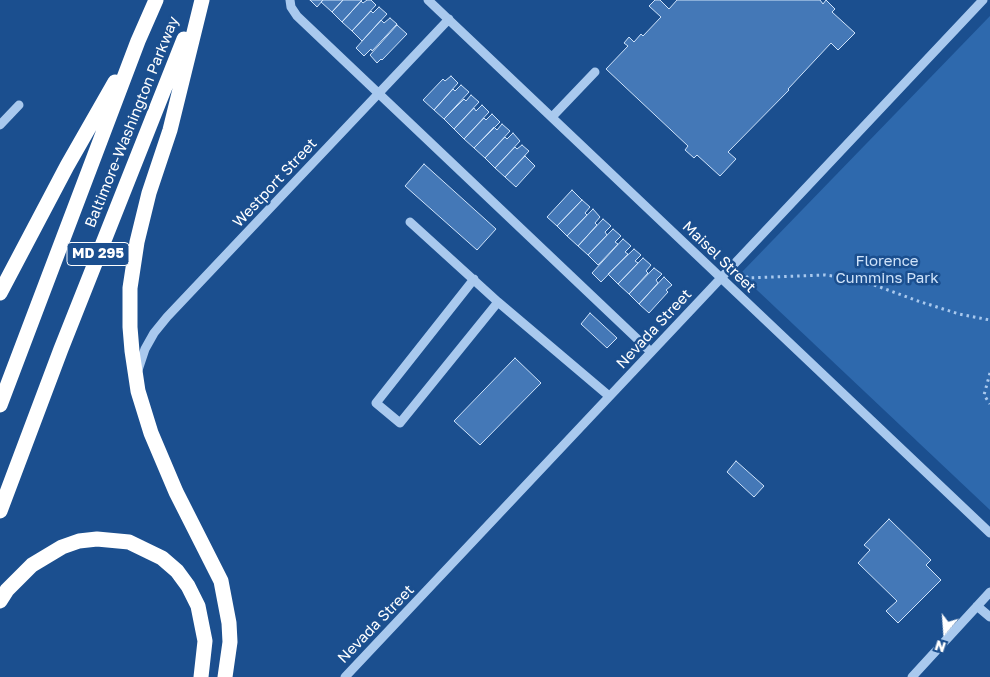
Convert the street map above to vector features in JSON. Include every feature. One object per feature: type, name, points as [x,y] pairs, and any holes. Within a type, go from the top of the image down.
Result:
[{"type":"highway","name":"Baltimore-Washington Parkway","points":[[0,405],[138,41],[156,0]]},
{"type":"highway","name":"Baltimore-Washington Parkway","points":[[0,510],[122,192],[201,0]]},
{"type":"highway","points":[[201,0],[170,130],[143,217],[132,266],[130,327],[138,392],[162,462],[221,581],[229,623],[230,642],[225,677]]},
{"type":"highway","points":[[0,293],[67,166],[138,41]]},
{"type":"highway","points":[[0,601],[13,583],[32,564],[62,547],[79,541],[97,539],[129,542],[146,549],[178,571],[195,599],[203,624],[205,641],[201,677]]},
{"type":"street","points":[[290,0],[291,7],[297,16],[651,352]]},
{"type":"street","name":"Maisel Street","points":[[428,0],[990,533]]},
{"type":"street","name":"Nevada Street","points":[[345,677],[983,0]]},
{"type":"street","name":"Westport Street","points":[[136,375],[145,350],[154,333],[167,317],[448,19]]},
{"type":"street","points":[[552,117],[595,72]]},
{"type":"street","points":[[0,126],[20,105]]},
{"type":"street","points":[[410,222],[498,302],[609,396]]},
{"type":"street","points":[[474,280],[376,403],[400,423],[498,302]]},
{"type":"street","points":[[912,677],[990,592]]},
{"type":"street","points":[[977,606],[990,617]]},
{"type":"path","points":[[746,276],[748,278],[824,275],[848,278],[877,286],[918,302],[959,314],[990,320]]},
{"type":"path","points":[[990,373],[984,395],[990,404]]},
{"type":"green space","name":"Florence Cummins Park","points":[[990,16],[990,510],[740,274]]},
{"type":"building","points":[[310,0],[323,0],[317,7]]},
{"type":"building","points":[[323,0],[343,0],[332,12],[321,2]]},
{"type":"building","points":[[343,0],[362,0],[342,22],[332,12]]},
{"type":"building","points":[[371,0],[376,5],[352,31],[342,22],[361,1],[363,3]]},
{"type":"building","points":[[655,0],[660,0],[669,9],[677,0],[820,0],[823,4],[826,0],[835,9],[832,12],[855,33],[838,50],[831,43],[789,90],[728,152],[736,159],[720,176],[697,155],[694,158],[685,150],[688,146],[606,69],[628,46],[624,43],[629,37],[634,42],[641,34],[643,36],[661,17],[649,6]]},
{"type":"building","points":[[379,7],[387,14],[362,41],[352,31],[371,11],[373,13]]},
{"type":"building","points":[[390,18],[397,24],[372,51],[371,49],[364,56],[356,48],[381,20],[384,23]]},
{"type":"building","points":[[397,25],[407,34],[377,63],[370,55]]},
{"type":"building","points":[[451,76],[458,83],[434,110],[423,100],[443,79],[445,81]]},
{"type":"building","points":[[461,85],[469,92],[444,119],[434,110],[453,89],[455,91]]},
{"type":"building","points":[[471,95],[479,102],[454,129],[444,119],[464,99],[466,101]]},
{"type":"building","points":[[482,105],[489,112],[464,139],[454,129],[474,108],[476,111]]},
{"type":"building","points":[[492,114],[500,122],[474,148],[464,139],[484,118],[486,120]]},
{"type":"building","points":[[502,124],[510,131],[485,158],[474,148],[494,127],[497,130]]},
{"type":"building","points":[[513,133],[520,141],[495,168],[485,158],[505,137],[507,139]]},
{"type":"building","points":[[522,145],[529,151],[505,177],[495,168],[515,147],[517,149]]},
{"type":"building","points":[[525,156],[535,166],[516,187],[505,177]]},
{"type":"building","points":[[424,164],[496,229],[477,250],[405,186]]},
{"type":"building","points":[[572,190],[582,200],[557,226],[547,217]]},
{"type":"building","points":[[582,200],[590,207],[585,213],[587,215],[567,236],[557,226]]},
{"type":"building","points":[[593,209],[600,217],[595,223],[597,225],[578,246],[567,236]]},
{"type":"building","points":[[603,219],[611,226],[605,232],[607,235],[588,255],[578,246]]},
{"type":"building","points":[[613,229],[621,236],[615,242],[618,244],[598,265],[588,255]]},
{"type":"building","points":[[623,239],[631,246],[625,252],[628,254],[601,282],[592,273]]},
{"type":"building","points":[[634,249],[641,255],[635,261],[638,263],[618,284],[608,274]]},
{"type":"building","points":[[643,258],[651,265],[646,271],[648,273],[629,294],[618,284]]},
{"type":"building","points":[[654,268],[662,274],[656,280],[658,283],[639,304],[629,294]]},
{"type":"building","points":[[664,277],[672,285],[649,313],[639,304]]},
{"type":"building","points":[[590,313],[617,338],[607,348],[581,324]]},
{"type":"building","points":[[515,358],[541,383],[480,445],[454,421]]},
{"type":"building","points":[[736,461],[764,486],[754,497],[727,472]]},
{"type":"building","points":[[889,519],[931,560],[926,565],[941,580],[898,623],[886,611],[897,601],[858,563],[870,550],[864,545]]}]
